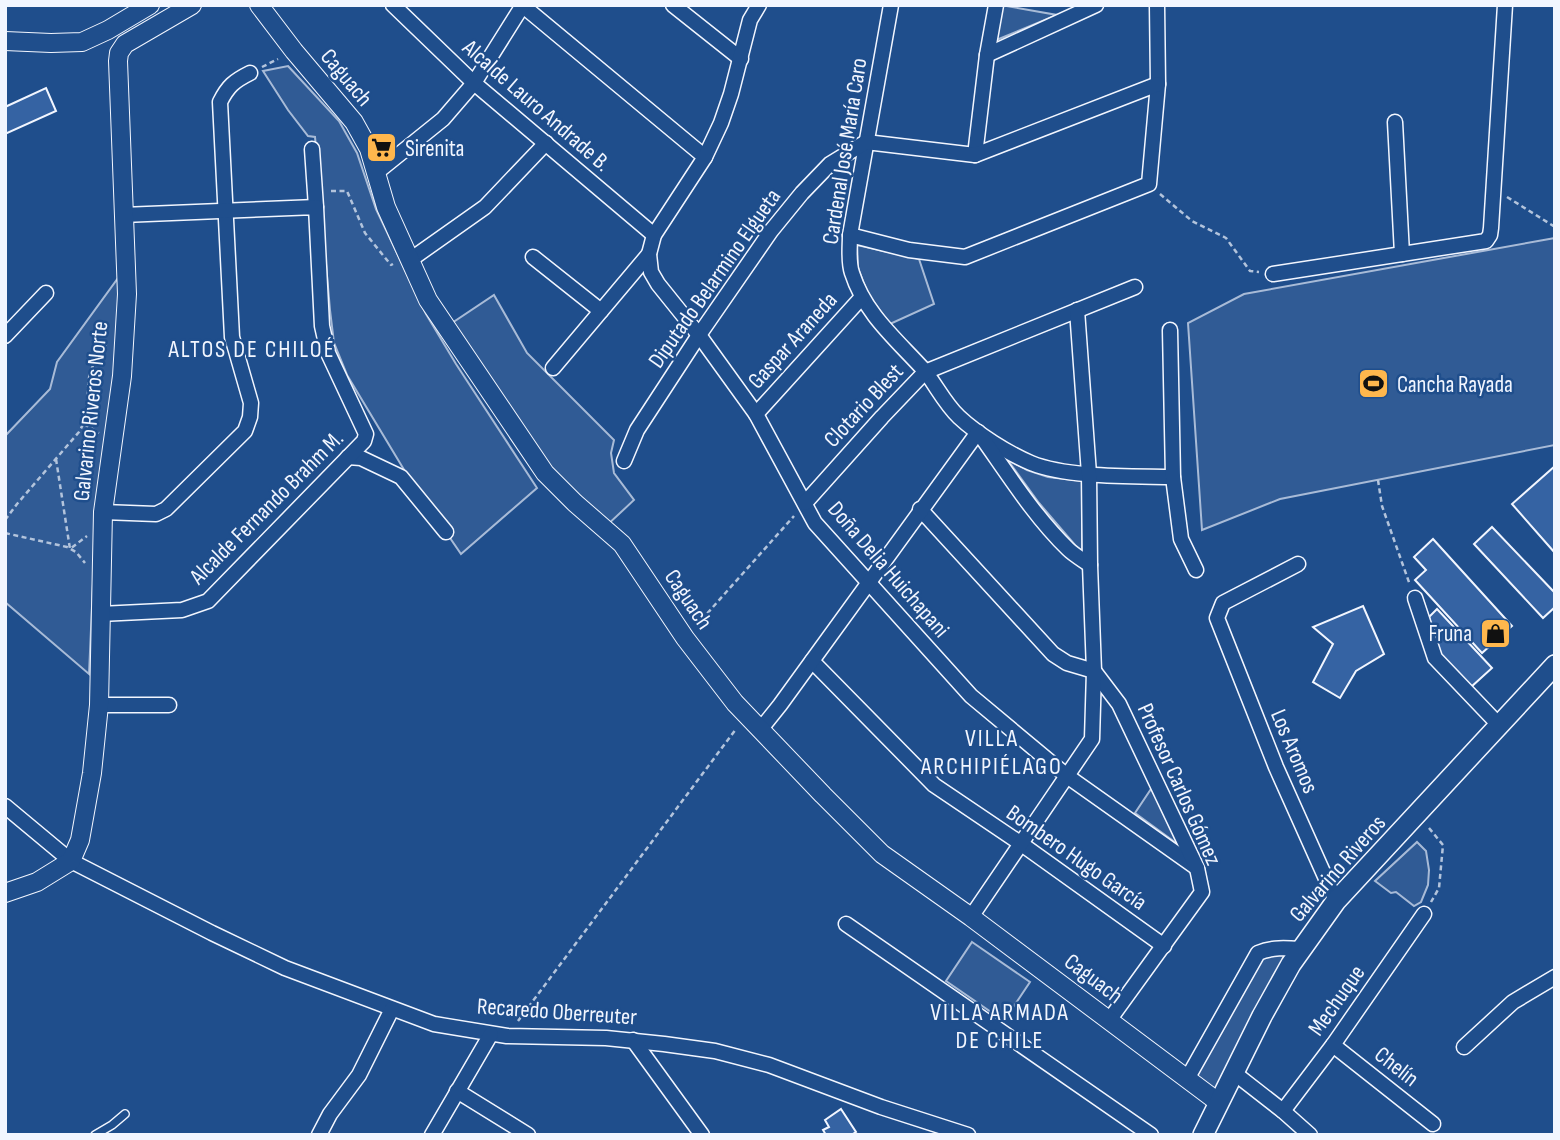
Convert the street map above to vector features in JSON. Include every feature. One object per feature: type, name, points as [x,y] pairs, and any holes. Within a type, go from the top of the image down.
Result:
[{"type":"main road","name":"Galvarino Riveros","points":[[1203,1135],[1262,1016],[1300,950],[1336,901],[1555,665]]},
{"type":"street","points":[[5,41],[82,42],[150,5]]},
{"type":"street","name":"Galvarino Riveros Norte","points":[[71,861],[80,840],[92,773],[99,705],[103,512],[122,376],[127,293],[119,53],[125,44],[192,5]]},
{"type":"street","name":"Caguach","points":[[259,5],[354,122],[369,149],[386,207],[428,300],[545,473],[622,544],[685,638],[735,704],[882,854],[1110,1019],[1218,1102]]},
{"type":"street","name":"Alcalde Lauro Andrade B.","points":[[393,5],[474,83],[654,236]]},
{"type":"street","points":[[376,173],[443,119],[474,83],[522,5],[705,157]]},
{"type":"street","points":[[673,5],[741,59]]},
{"type":"street","points":[[553,368],[649,254],[654,236],[705,157],[721,123],[750,20],[759,5]]},
{"type":"street","name":"Cardenal José María Caro","points":[[891,5],[850,235],[851,270],[862,297],[888,333],[925,372],[958,416],[978,432],[1030,463],[1049,469],[1089,474],[1173,477]]},
{"type":"street","points":[[975,155],[996,5]]},
{"type":"street","points":[[987,55],[1096,5]]},
{"type":"street","points":[[850,235],[909,250],[965,257],[1149,184],[1157,83],[1157,5]]},
{"type":"street","points":[[1273,274],[1486,241],[1491,228],[1504,5]]},
{"type":"street","points":[[103,512],[156,514],[166,509],[245,430],[250,417],[251,403],[232,337],[220,102],[234,81],[250,73]]},
{"type":"street","points":[[866,142],[975,155],[1157,83]]},
{"type":"street","points":[[1395,122],[1402,254]]},
{"type":"street","name":"Diputado Belarmino Elgueta","points":[[624,461],[637,430],[771,231],[830,163],[866,142]]},
{"type":"street","points":[[410,260],[485,207],[545,144]]},
{"type":"street","points":[[123,215],[316,207],[312,149]]},
{"type":"street","name":"Alcalde Fernando Brahm M.","points":[[100,614],[182,610],[208,601],[364,441],[366,434],[328,353],[322,326],[316,207]]},
{"type":"street","name":"Doña Delia Huichapani","points":[[649,254],[650,272],[657,285],[699,335],[756,414],[815,523],[868,583],[971,696],[1067,776],[1197,868]]},
{"type":"street","points":[[533,257],[601,311]]},
{"type":"street","name":"Clotario Blest","points":[[805,503],[925,372],[1135,287]]},
{"type":"street","points":[[5,336],[46,293]]},
{"type":"street","name":"Gaspar Araneda","points":[[756,414],[862,297]]},
{"type":"street","points":[[971,917],[1091,739],[1094,671],[1089,474],[1077,310]]},
{"type":"street","points":[[1170,330],[1173,477],[1181,539],[1196,570]]},
{"type":"street","points":[[760,730],[978,432],[1058,538],[1070,551],[1090,565]]},
{"type":"street","points":[[348,457],[360,458],[401,477],[446,532]]},
{"type":"street","points":[[920,509],[1053,654],[1067,663],[1094,671]]},
{"type":"street","name":"Los Aromos","points":[[1298,564],[1223,603],[1217,618],[1276,768],[1336,901]]},
{"type":"street","points":[[1415,598],[1435,658],[1499,725]]},
{"type":"street","name":"Bombero Hugo García","points":[[812,661],[934,785],[1164,946]]},
{"type":"street","name":"Profesor Carlos Gómez","points":[[1094,671],[1119,705],[1197,868],[1202,892],[1110,1019]]},
{"type":"street","points":[[99,705],[169,705]]},
{"type":"street","name":"Recaredo Oberreuter","points":[[5,806],[71,861],[285,968],[434,1024],[507,1036],[633,1040],[715,1052],[769,1065],[881,1107],[968,1135]]},
{"type":"street","points":[[5,892],[37,882],[71,861]]},
{"type":"street","name":"Mechuque","points":[[1283,1111],[1333,1045],[1424,914]]},
{"type":"street","points":[[846,924],[1150,1135]]},
{"type":"street","points":[[1187,1079],[1258,953],[1277,948],[1300,950]]},
{"type":"street","points":[[1464,1047],[1513,1002],[1555,977]]},
{"type":"street","points":[[319,1135],[330,1114],[359,1075],[392,1009]]},
{"type":"street","points":[[432,1135],[491,1034]]},
{"type":"street","points":[[633,1040],[702,1135]]},
{"type":"street","name":"Chelín","points":[[1333,1045],[1433,1124]]},
{"type":"street","points":[[1233,1072],[1310,1135]]},
{"type":"street","points":[[457,1091],[528,1135]]},
{"type":"lane","points":[[95,1135],[125,1114]]},
{"type":"path","points":[[250,73],[294,51]]},
{"type":"path","points":[[1149,184],[1192,221],[1226,238],[1250,271],[1273,274]]},
{"type":"path","points":[[1493,188],[1555,227]]},
{"type":"path","points":[[316,191],[347,191],[365,233],[391,265],[410,260]]},
{"type":"path","points":[[5,520],[84,424],[88,412],[92,368],[125,318]]},
{"type":"path","points":[[56,459],[70,549]]},
{"type":"path","points":[[1378,480],[1382,506],[1415,598]]},
{"type":"path","points":[[685,638],[805,503]]},
{"type":"path","points":[[5,533],[70,549],[76,552],[87,568]]},
{"type":"path","points":[[507,1036],[747,716]]},
{"type":"path","points":[[1418,813],[1443,845],[1439,888],[1424,914]]},
{"type":"shaded area","points":[[1001,5],[1057,15],[994,41]]},
{"type":"shaded area","points":[[288,66],[339,121],[357,153],[376,209],[426,314],[537,488],[461,554],[409,478],[347,375],[334,343],[315,137],[308,136],[263,71]]},
{"type":"shaded area","name":"Cancha Rayada","points":[[1555,238],[1555,445],[1280,499],[1202,530],[1188,323],[1244,294]]},
{"type":"shaded area","points":[[857,245],[919,259],[934,304],[890,324],[868,294],[858,268]]},
{"type":"shaded area","points":[[121,274],[119,373],[96,516],[89,674],[5,602],[5,436],[50,389],[57,362]]},
{"type":"shaded area","points":[[494,295],[527,353],[614,440],[611,453],[614,473],[634,500],[604,528],[575,503],[446,327]]},
{"type":"shaded area","points":[[1007,459],[1048,477],[1082,481],[1082,551],[1039,503]]},
{"type":"shaded area","points":[[1153,786],[1183,848],[1135,813]]},
{"type":"shaded area","points":[[1417,842],[1426,851],[1429,870],[1428,885],[1421,902],[1414,906],[1375,881]]},
{"type":"shaded area","points":[[972,942],[1030,982],[1004,1021],[946,981]]},
{"type":"shaded area","points":[[1270,953],[1291,954],[1217,1094],[1194,1078],[1261,958]]},
{"type":"building","points":[[46,88],[56,111],[5,134],[5,107]]},
{"type":"building","points":[[1555,466],[1555,553],[1512,504]]},
{"type":"building","points":[[1492,527],[1555,593],[1555,607],[1543,618],[1474,544]]},
{"type":"building","points":[[1433,539],[1512,626],[1482,653],[1415,580],[1426,570],[1414,557]]},
{"type":"building","points":[[1363,606],[1384,654],[1356,671],[1340,698],[1313,682],[1333,644],[1313,627]]},
{"type":"building","points":[[1437,609],[1492,668],[1471,687],[1439,653],[1429,617]]},
{"type":"building","points":[[841,1109],[856,1132],[851,1135],[826,1135],[823,1130],[829,1127],[825,1120]]},
{"type":"place","name":"Sirenita","points":[[382,148]]},
{"type":"place","name":"Cancha Rayada","points":[[1374,384]]},
{"type":"place","name":"Fruna","points":[[1495,633]]},
{"type":"district","name":"ALTOS DE CHILOÉ","points":[[252,349]]},
{"type":"district","name":"VILLA ARCHIPIÉLAGO","points":[[992,752]]},
{"type":"district","name":"VILLA ARMADA DE CHILE","points":[[1000,1026]]}]
